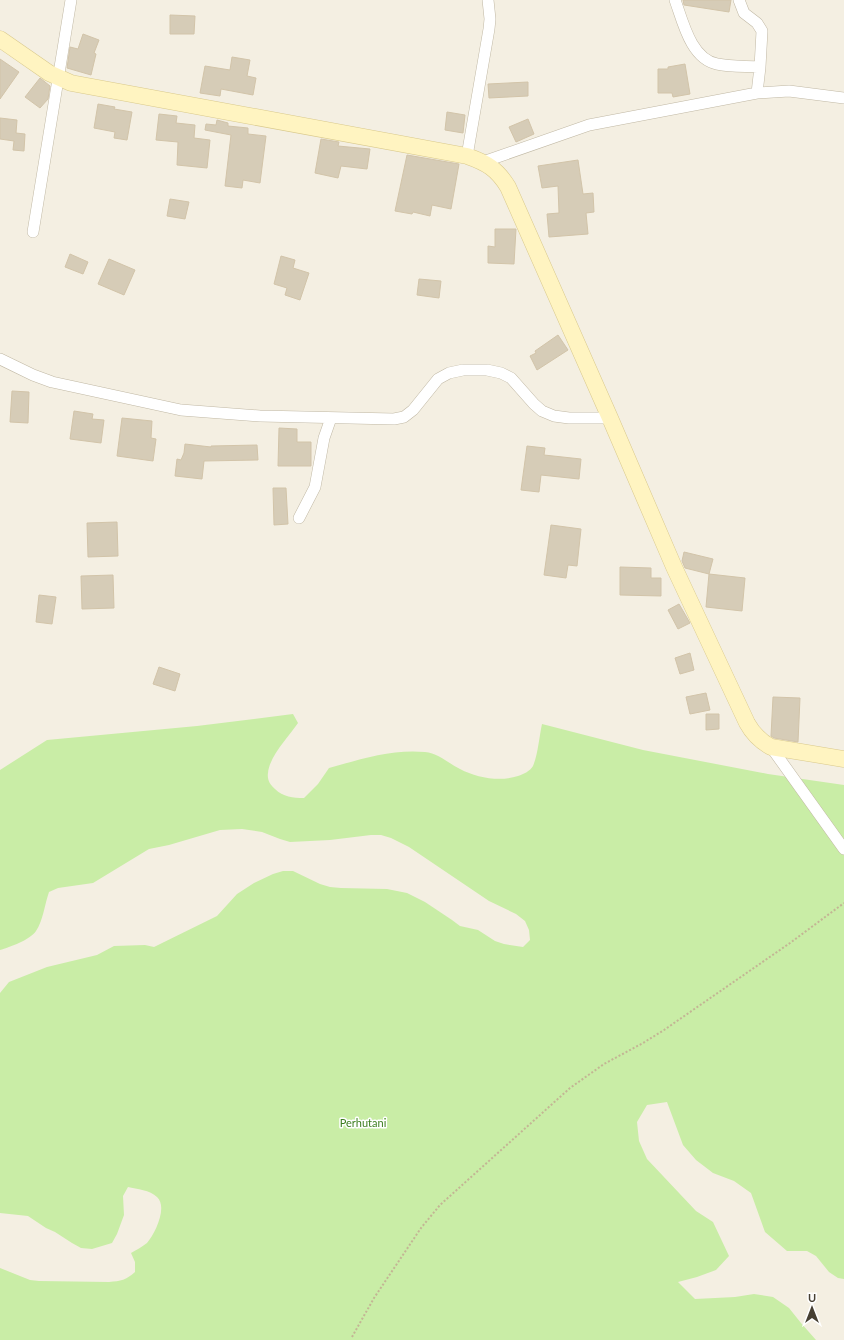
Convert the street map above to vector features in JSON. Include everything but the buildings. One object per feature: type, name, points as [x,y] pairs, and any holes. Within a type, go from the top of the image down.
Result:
[{"type":"street","points":[[33,232],[71,0]]},
{"type":"street","points":[[467,156],[489,30],[490,19],[488,0]]},
{"type":"street","points":[[675,0],[691,42],[698,53],[706,60],[716,64],[760,67]]},
{"type":"street","points":[[739,0],[744,13],[757,23],[762,31],[757,93]]},
{"type":"street","points":[[0,39],[49,73],[71,83],[467,156],[483,162],[498,173],[508,187],[674,567],[752,732],[761,741],[771,747],[844,759]]},
{"type":"street","points":[[483,162],[589,125],[757,93],[789,91],[844,98]]},
{"type":"street","points":[[0,359],[33,375],[52,382],[181,410],[260,416],[331,418],[394,419],[404,417],[413,410],[438,379],[449,373],[463,370],[487,370],[501,373],[511,378],[534,404],[542,411],[554,416],[569,418],[610,418]]},
{"type":"street","points":[[299,518],[315,487],[324,438],[331,418]]},
{"type":"street","points":[[771,747],[844,849]]},
{"type":"path","points":[[352,1337],[374,1298],[421,1228],[440,1205],[547,1108],[592,1072],[664,1030],[790,943],[844,903]]},
{"type":"green space","name":"Perhutani","points":[[293,714],[298,723],[272,760],[269,767],[268,776],[269,782],[278,792],[292,797],[304,798],[318,784],[329,768],[389,753],[413,751],[430,753],[439,756],[456,767],[481,777],[504,779],[518,776],[527,772],[533,766],[542,724],[643,750],[768,774],[844,785],[844,1279],[838,1278],[829,1272],[816,1256],[807,1251],[787,1251],[765,1232],[751,1193],[734,1181],[713,1173],[696,1160],[683,1145],[667,1102],[647,1105],[637,1122],[639,1141],[647,1159],[696,1211],[713,1222],[729,1256],[716,1270],[678,1282],[695,1299],[735,1297],[754,1294],[773,1297],[789,1308],[816,1340],[0,1340],[0,1268],[30,1280],[39,1281],[109,1282],[123,1280],[135,1272],[135,1262],[131,1253],[147,1243],[157,1227],[161,1214],[160,1201],[157,1197],[143,1190],[128,1187],[123,1196],[124,1215],[112,1243],[92,1249],[81,1248],[28,1216],[0,1213],[0,993],[9,982],[47,967],[97,955],[114,946],[145,945],[154,947],[217,916],[237,894],[254,883],[283,871],[293,871],[320,884],[330,887],[387,889],[407,893],[425,902],[460,926],[478,930],[495,941],[523,947],[530,940],[529,930],[525,921],[516,914],[489,901],[409,847],[391,838],[381,835],[371,835],[330,840],[290,842],[262,832],[242,829],[220,830],[169,845],[149,849],[93,883],[58,888],[49,892],[42,917],[36,931],[25,940],[0,950],[0,770],[47,740],[197,726]]}]
